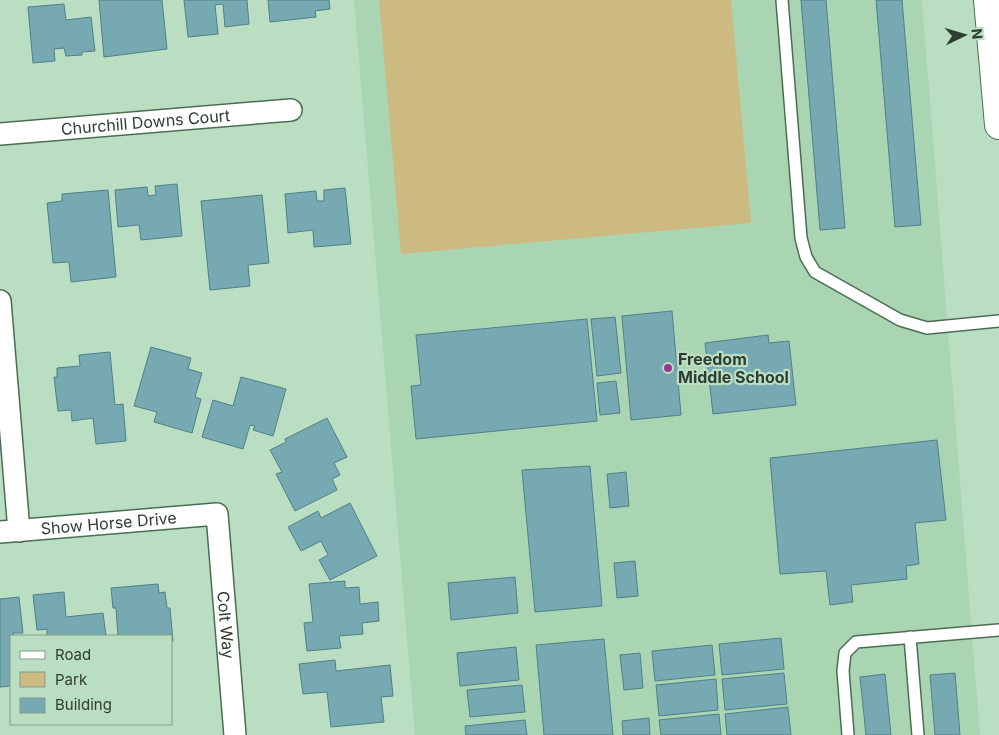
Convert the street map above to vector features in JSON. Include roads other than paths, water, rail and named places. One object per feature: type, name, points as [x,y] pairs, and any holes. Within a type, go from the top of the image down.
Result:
[{"type":"street","points":[[988,0],[999,125]]},
{"type":"street","name":"Churchill Downs Court","points":[[0,134],[291,110]]},
{"type":"street","points":[[0,301],[10,531]]},
{"type":"street","name":"Show Horse Drive","points":[[10,531],[217,514]]},
{"type":"street","name":"Colt Way","points":[[217,514],[236,735]]},
{"type":"lane","points":[[782,0],[802,238],[806,257],[815,272],[900,320],[927,328],[999,321]]},
{"type":"lane","points":[[848,735],[843,671],[845,653],[856,642],[999,630]]},
{"type":"lane","points":[[910,637],[918,735]]},
{"type":"place","name":"Freedom Middle School","points":[[668,368]]}]
